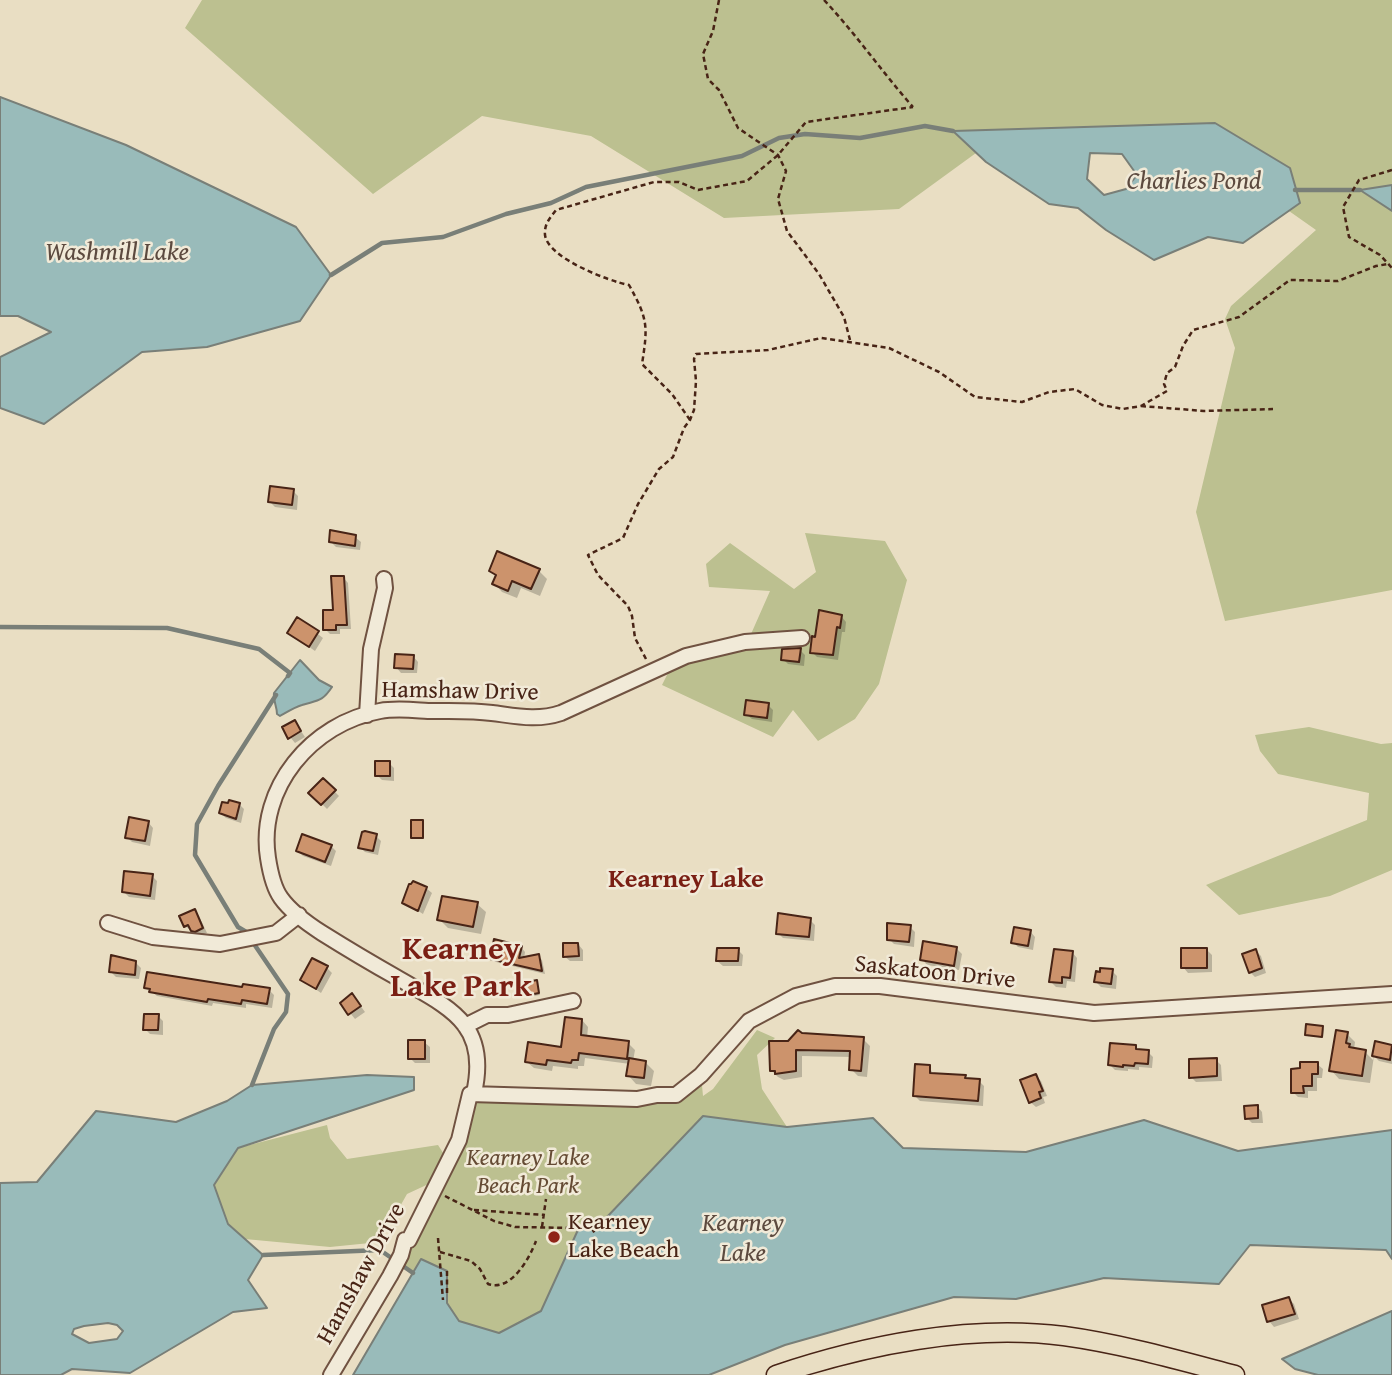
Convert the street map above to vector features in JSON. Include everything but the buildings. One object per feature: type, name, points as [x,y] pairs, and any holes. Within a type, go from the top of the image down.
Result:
[{"type":"main road","points":[[776,1375],[825,1359],[876,1347],[926,1339],[1015,1334],[1061,1336],[1105,1343],[1235,1375]]},
{"type":"street","points":[[367,715],[371,649],[385,588],[384,579]]},
{"type":"street","name":"Hamshaw Drive","points":[[331,1375],[392,1273],[405,1240],[409,1240],[451,1160],[459,1140],[470,1094],[474,1093],[478,1062],[475,1046],[465,1026],[445,1005],[332,940],[281,898],[269,868],[267,829],[272,804],[289,769],[316,740],[367,715],[397,709],[544,717],[561,713],[686,656],[724,645],[764,639],[802,638]]},
{"type":"street","points":[[108,923],[153,937],[220,944],[276,933],[299,915]]},
{"type":"street","name":"Saskatoon Drive","points":[[470,1094],[637,1099],[676,1095],[701,1075],[749,1021],[796,996],[835,986],[880,986],[1094,1013],[1392,994]]},
{"type":"street","points":[[465,1026],[487,1015],[508,1015],[573,1001]]},
{"type":"path","points":[[719,0],[713,31],[702,54],[708,79],[719,90],[738,128],[778,155],[786,172],[778,199],[787,231],[838,306],[851,341]]},
{"type":"path","points":[[690,420],[672,394],[642,364],[646,323],[629,285],[608,281],[574,264],[552,247],[545,237],[546,222],[556,210],[654,182],[679,182],[698,190],[747,181],[778,155],[806,122],[913,107],[824,0]]},
{"type":"path","points":[[1392,170],[1359,180],[1343,207],[1349,237],[1380,255],[1392,268]]},
{"type":"path","points":[[1141,406],[1167,391],[1164,384],[1167,373],[1175,367],[1183,346],[1194,330],[1239,317],[1290,280],[1338,281],[1388,264]]},
{"type":"path","points":[[652,671],[635,638],[628,606],[598,575],[588,555],[623,538],[638,504],[659,469],[673,457],[694,410],[696,354],[768,350],[821,338],[889,348],[939,372],[975,397],[1022,402],[1049,392],[1075,389],[1102,405],[1123,409],[1141,406],[1203,411],[1273,409]]},
{"type":"path","points":[[433,1190],[495,1221],[515,1227],[575,1228],[587,1221],[597,1233]]},
{"type":"path","points":[[541,1227],[546,1199]]},
{"type":"path","points":[[471,1210],[544,1215]]},
{"type":"path","points":[[438,1238],[443,1300]]},
{"type":"path","points":[[440,1252],[471,1261],[480,1269],[488,1284],[493,1286],[505,1283],[524,1265],[536,1241]]},
{"type":"path","points":[[447,1271],[447,1293]]},
{"type":"green space","points":[[202,0],[1392,0],[1392,185],[1361,191],[1392,211],[1392,590],[1225,621],[1196,512],[1235,348],[1225,319],[1231,306],[1316,230],[1289,211],[1300,203],[1290,168],[954,131],[976,153],[899,209],[724,218],[591,136],[482,116],[373,194],[185,28]]},
{"type":"green space","points":[[805,533],[885,541],[907,580],[879,684],[855,719],[818,741],[793,710],[773,737],[662,685],[679,651],[751,634],[770,591],[709,587],[706,564],[730,543],[794,589],[816,572]]},
{"type":"green space","points":[[1309,727],[1381,744],[1392,743],[1392,870],[1330,896],[1239,915],[1206,885],[1367,820],[1369,793],[1278,774],[1260,751],[1255,735]]},
{"type":"green space","name":"Kearney Lake Beach Park","points":[[757,1030],[775,1038],[757,1055],[762,1089],[787,1127],[703,1116],[606,1218],[587,1221],[577,1232],[541,1311],[499,1333],[458,1321],[447,1303],[448,1288],[421,1259],[413,1273],[396,1261],[442,1173],[470,1094],[657,1095],[688,1085],[701,1075],[703,1096],[713,1089]]},
{"type":"green space","points":[[327,1125],[330,1138],[347,1159],[438,1145],[447,1159],[435,1181],[407,1194],[380,1242],[330,1247],[245,1239],[228,1224],[213,1185],[238,1148]]},
{"type":"water","name":"Washmill Lake","points":[[0,97],[126,145],[296,227],[331,275],[300,321],[207,347],[142,352],[44,424],[0,408],[0,357],[51,332],[18,316],[0,316]]},
{"type":"water","name":"Charlies Pond","points":[[1215,123],[1290,168],[1300,203],[1243,243],[1208,237],[1154,260],[1106,230],[1078,208],[1049,204],[986,162],[953,131]],"holes":[[[1090,153],[1122,154],[1137,175],[1126,189],[1104,195],[1087,179]]]},
{"type":"water","points":[[1392,185],[1392,211],[1360,190]]},
{"type":"water","points":[[300,660],[319,680],[332,687],[319,700],[280,716],[277,714],[274,693]]},
{"type":"water","points":[[367,1075],[414,1077],[414,1090],[238,1148],[214,1185],[228,1224],[263,1255],[248,1280],[267,1308],[233,1312],[130,1373],[72,1369],[61,1375],[0,1375],[0,1183],[37,1182],[96,1111],[176,1122],[227,1101],[252,1085]],"holes":[[[108,1323],[117,1325],[123,1331],[117,1339],[89,1343],[72,1334],[74,1329],[84,1326]]]},
{"type":"water","name":"Kearney Lake","points":[[703,1116],[787,1127],[873,1118],[903,1148],[1026,1152],[1144,1120],[1238,1151],[1392,1130],[1392,1259],[1386,1250],[1250,1245],[1219,1284],[1104,1278],[1016,1299],[954,1297],[785,1345],[709,1375],[353,1375],[421,1259],[447,1271],[447,1303],[459,1321],[499,1333],[541,1311],[577,1232],[587,1221],[606,1218]]},
{"type":"water","points":[[1392,1311],[1392,1375],[1318,1375],[1295,1369],[1282,1359]]},
{"type":"waterway","points":[[331,275],[382,243],[443,237],[506,214],[551,203],[586,187],[742,156],[779,138],[805,134],[860,138],[925,126],[953,131]]},
{"type":"waterway","points":[[1295,190],[1360,190]]},
{"type":"waterway","points":[[0,627],[167,628],[259,649],[290,673],[288,676]]},
{"type":"waterway","points":[[248,933],[238,927],[195,855],[197,824],[276,695]]},
{"type":"waterway","points":[[252,941],[288,994],[286,1012],[274,1029],[252,1085]]},
{"type":"waterway","points":[[263,1255],[380,1250],[413,1273]]},
{"type":"place","name":"Kearney Lake Beach","points":[[554,1237]]},
{"type":"district","name":"Kearney Lake","points":[[686,880]]},
{"type":"district","name":"Kearney Lake Park","points":[[461,970]]}]
